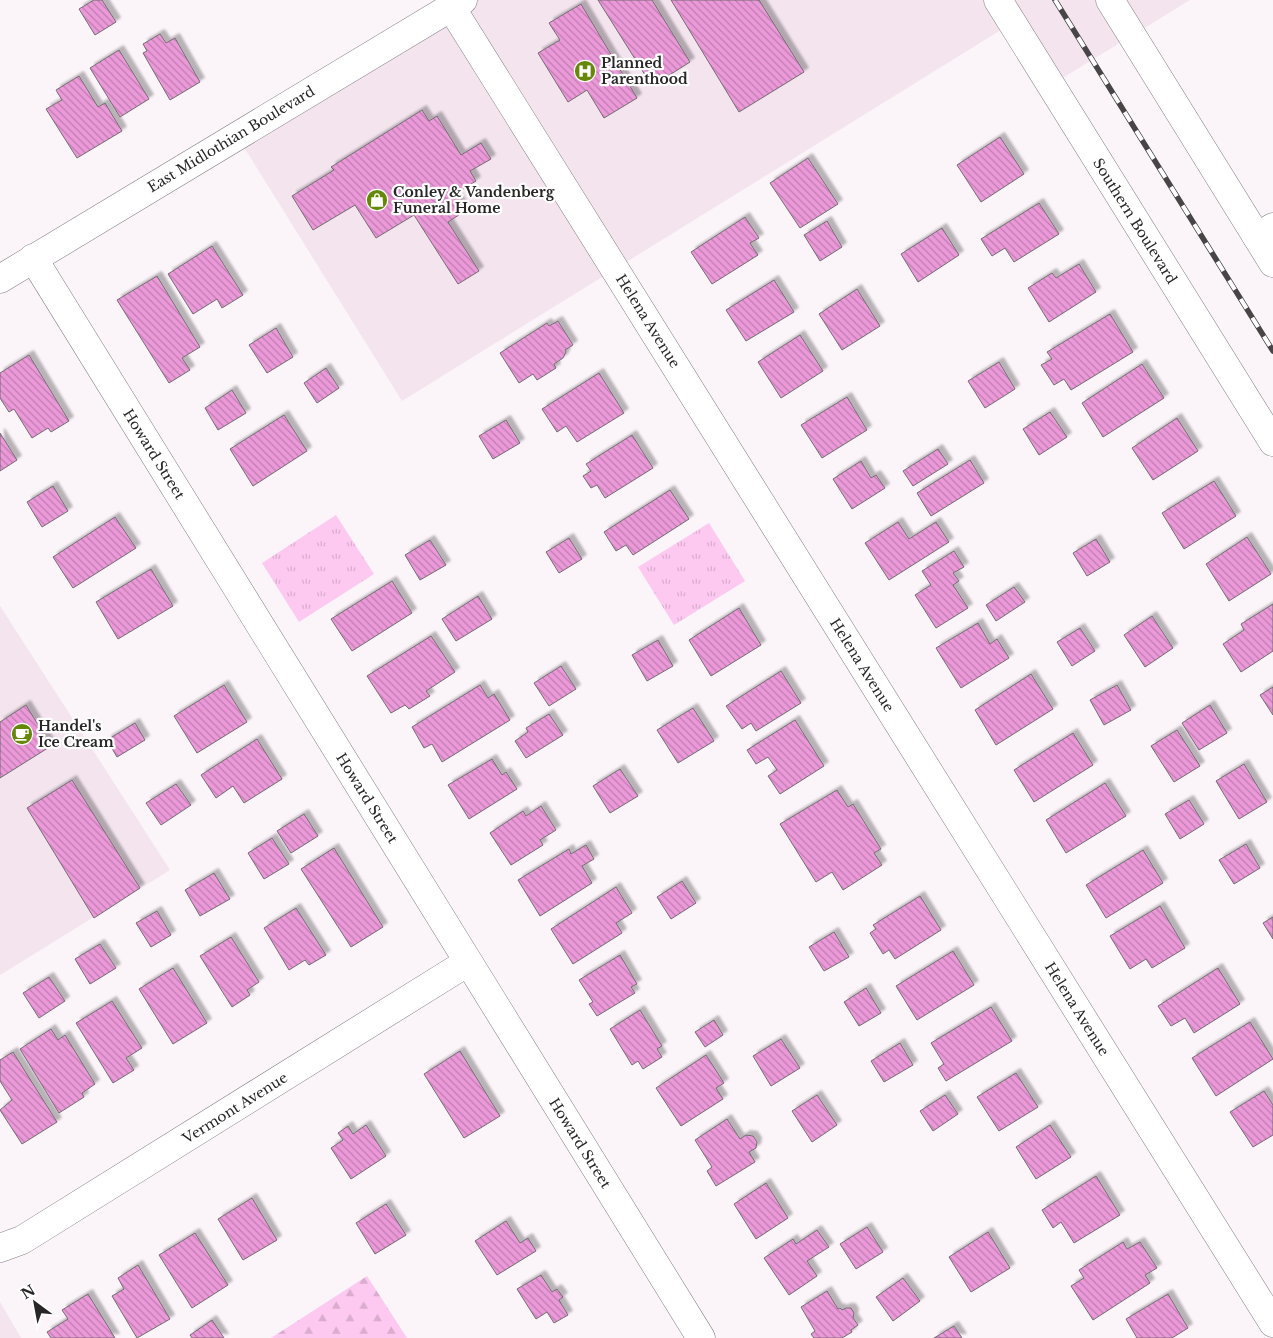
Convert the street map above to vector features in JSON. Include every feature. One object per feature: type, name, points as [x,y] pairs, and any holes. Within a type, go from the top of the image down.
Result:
[{"type":"street","name":"Southern Boulevard","points":[[998,0],[1273,442]]},
{"type":"street","points":[[1110,0],[1265,232],[1273,263]]},
{"type":"street","name":"East Midlothian Boulevard","points":[[0,278],[457,4]]},
{"type":"street","name":"Helena Avenue","points":[[457,4],[1273,1323]]},
{"type":"street","name":"Howard Street","points":[[33,258],[701,1338]]},
{"type":"street","name":"Vermont Avenue","points":[[0,1248],[22,1240],[468,962]]},
{"type":"shaded area","points":[[463,0],[1190,0],[1051,85],[1012,23],[402,401],[237,136]]},
{"type":"shaded area","points":[[0,606],[170,870],[0,975]]},
{"type":"shaded area","points":[[0,1302],[21,1338],[0,1338]]},
{"type":"green space","points":[[336,515],[374,574],[299,622],[262,563]]},
{"type":"green space","points":[[709,523],[745,581],[674,625],[638,567]]},
{"type":"green space","points":[[367,1276],[407,1338],[271,1338]]},
{"type":"building","points":[[94,0],[102,0],[116,22],[95,35],[79,9]]},
{"type":"building","points":[[598,0],[652,0],[690,62],[652,86]]},
{"type":"building","points":[[671,0],[759,0],[804,72],[739,112]]},
{"type":"building","name":"Planned Parenthood","points":[[581,4],[637,98],[604,118],[587,90],[568,102],[538,53],[560,40],[549,23]]},
{"type":"building","points":[[160,34],[166,43],[175,38],[200,82],[170,100],[143,53],[147,51],[143,44]]},
{"type":"building","points":[[119,50],[149,99],[120,117],[90,68]]},
{"type":"building","points":[[79,76],[98,107],[105,103],[122,131],[77,158],[46,109],[62,100],[56,90]]},
{"type":"building","name":"Conley & Vandenberg Funeral Home","points":[[422,110],[429,121],[437,116],[461,155],[481,143],[491,159],[470,171],[476,181],[455,194],[465,211],[448,222],[479,271],[458,284],[414,215],[376,238],[355,205],[313,230],[292,196],[334,170],[331,167]]},
{"type":"building","points":[[1000,137],[1024,174],[981,202],[957,165]]},
{"type":"building","points":[[808,158],[838,204],[800,228],[770,183]]},
{"type":"building","points":[[1039,203],[1059,234],[1014,262],[1005,248],[992,256],[981,239]]},
{"type":"building","points":[[745,217],[759,238],[750,243],[758,255],[712,284],[691,252]]},
{"type":"building","points":[[827,221],[842,247],[820,261],[804,235]]},
{"type":"building","points":[[942,228],[959,255],[918,282],[901,254]]},
{"type":"building","points":[[212,246],[243,295],[222,308],[217,299],[193,314],[168,274]]},
{"type":"building","points":[[1079,264],[1096,292],[1049,322],[1028,288],[1052,273],[1056,278]]},
{"type":"building","points":[[157,276],[200,347],[182,358],[190,370],[169,383],[117,300]]},
{"type":"building","points":[[774,280],[794,312],[746,341],[726,310]]},
{"type":"building","points":[[857,289],[880,326],[842,350],[819,314]]},
{"type":"building","points":[[1110,314],[1133,352],[1071,390],[1064,379],[1054,385],[1041,365],[1052,359],[1047,352]]},
{"type":"building","points":[[558,321],[573,345],[565,350],[563,358],[554,364],[556,368],[537,380],[533,374],[519,383],[500,353],[547,323],[549,326]]},
{"type":"building","points":[[276,328],[293,357],[267,373],[249,345]]},
{"type":"building","points":[[800,335],[823,371],[781,398],[758,362]]},
{"type":"building","points":[[29,355],[69,421],[51,432],[48,428],[32,438],[14,409],[9,412],[0,398],[0,373]]},
{"type":"building","points":[[999,362],[1015,389],[985,408],[968,381]]},
{"type":"building","points":[[1142,364],[1164,398],[1103,437],[1082,403]]},
{"type":"building","points":[[326,368],[339,388],[317,403],[304,383]]},
{"type":"building","points":[[599,373],[624,413],[577,442],[566,426],[557,432],[542,409]]},
{"type":"building","points":[[232,390],[246,413],[218,430],[205,408]]},
{"type":"building","points":[[847,397],[867,430],[822,458],[801,425]]},
{"type":"building","points":[[1050,412],[1067,437],[1039,455],[1023,429]]},
{"type":"building","points":[[284,415],[307,451],[253,486],[230,449]]},
{"type":"building","points":[[1177,418],[1198,451],[1153,480],[1132,448]]},
{"type":"building","points":[[506,420],[520,443],[493,459],[479,436]]},
{"type":"building","points":[[0,433],[17,460],[0,471]]},
{"type":"building","points":[[632,435],[653,468],[605,498],[597,485],[591,488],[583,476],[591,471],[586,464]]},
{"type":"building","points":[[938,449],[948,464],[913,486],[903,471]]},
{"type":"building","points":[[970,460],[984,483],[931,516],[917,493]]},
{"type":"building","points":[[861,461],[871,478],[876,475],[885,488],[852,509],[833,479]]},
{"type":"building","points":[[1214,481],[1236,516],[1184,549],[1162,513]]},
{"type":"building","points":[[53,486],[68,511],[42,527],[27,502]]},
{"type":"building","points":[[670,490],[689,519],[633,555],[626,545],[616,551],[604,532]]},
{"type":"building","points":[[115,517],[136,548],[73,588],[53,557]]},
{"type":"building","points":[[898,522],[909,539],[936,522],[949,542],[889,580],[865,543]]},
{"type":"building","points":[[1247,537],[1271,574],[1229,601],[1206,564]]},
{"type":"building","points":[[569,538],[582,559],[559,573],[546,552]]},
{"type":"building","points":[[1096,539],[1110,562],[1087,576],[1073,553]]},
{"type":"building","points":[[430,540],[446,565],[420,580],[405,555]]},
{"type":"building","points":[[954,551],[964,567],[953,573],[959,581],[953,585],[968,608],[936,628],[915,595],[931,585],[922,571]]},
{"type":"building","points":[[151,569],[173,606],[118,639],[96,602]]},
{"type":"building","points":[[392,581],[412,613],[352,651],[331,619]]},
{"type":"building","points":[[1014,587],[1025,602],[996,621],[986,605]]},
{"type":"building","points":[[478,596],[492,619],[456,641],[442,619]]},
{"type":"building","points":[[1273,604],[1273,651],[1241,672],[1223,644],[1244,630],[1241,624]]},
{"type":"building","points":[[739,608],[761,645],[711,676],[689,640]]},
{"type":"building","points":[[1152,616],[1173,648],[1145,667],[1124,635]]},
{"type":"building","points":[[978,623],[990,644],[997,639],[1009,658],[961,688],[936,648]]},
{"type":"building","points":[[1080,628],[1095,651],[1072,666],[1057,642]]},
{"type":"building","points":[[431,636],[455,672],[426,691],[430,696],[409,709],[405,705],[391,713],[367,676]]},
{"type":"building","points":[[658,640],[673,666],[647,681],[632,655]]},
{"type":"building","points":[[561,666],[576,689],[549,706],[534,683]]},
{"type":"building","points":[[781,671],[801,703],[756,731],[751,723],[742,729],[726,706]]},
{"type":"building","points":[[1031,674],[1053,709],[996,745],[975,710]]},
{"type":"building","points":[[224,685],[247,722],[197,753],[174,716]]},
{"type":"building","points":[[480,685],[488,698],[494,694],[510,720],[442,762],[432,744],[424,748],[412,727]]},
{"type":"building","points":[[1117,685],[1131,710],[1104,725],[1090,700]]},
{"type":"building","points":[[1273,687],[1273,715],[1260,695]]},
{"type":"building","name":"Handel's Ice Cream","points":[[26,705],[51,746],[0,778],[0,722]]},
{"type":"building","points":[[1210,705],[1227,733],[1199,750],[1182,723]]},
{"type":"building","points":[[693,708],[714,741],[678,763],[657,730]]},
{"type":"building","points":[[549,714],[563,735],[526,758],[515,741],[528,732],[526,728]]},
{"type":"building","points":[[795,720],[824,766],[780,794],[768,776],[777,770],[768,757],[756,764],[747,750]]},
{"type":"building","points":[[135,723],[145,740],[117,757],[107,740]]},
{"type":"building","points":[[1177,730],[1200,766],[1174,782],[1151,746]]},
{"type":"building","points":[[1073,733],[1093,765],[1034,802],[1014,770]]},
{"type":"building","points":[[257,739],[282,779],[244,803],[233,786],[216,798],[201,775]]},
{"type":"building","points":[[492,759],[502,775],[506,772],[517,789],[469,819],[448,785]]},
{"type":"building","points":[[1244,764],[1267,802],[1239,819],[1216,781]]},
{"type":"building","points":[[620,769],[638,796],[610,813],[593,786]]},
{"type":"building","points":[[72,780],[140,888],[94,918],[27,808]]},
{"type":"building","points":[[1105,783],[1126,816],[1066,853],[1046,820]]},
{"type":"building","points":[[176,784],[191,805],[161,825],[146,803]]},
{"type":"building","points":[[837,790],[848,807],[853,804],[881,849],[874,853],[882,865],[843,890],[832,872],[816,882],[780,824]]},
{"type":"building","points":[[1189,800],[1204,824],[1180,839],[1165,814]]},
{"type":"building","points":[[541,806],[556,830],[540,840],[543,845],[511,865],[490,833],[523,811],[526,816]]},
{"type":"building","points":[[304,814],[318,836],[291,853],[277,831]]},
{"type":"building","points":[[272,838],[289,864],[264,879],[248,853]]},
{"type":"building","points":[[1246,844],[1260,868],[1234,884],[1219,860]]},
{"type":"building","points":[[586,845],[594,859],[582,866],[592,883],[540,916],[518,880],[569,849],[571,854]]},
{"type":"building","points":[[334,848],[383,927],[351,947],[301,869]]},
{"type":"building","points":[[1143,850],[1163,883],[1106,918],[1086,885]]},
{"type":"building","points":[[214,873],[230,899],[200,916],[185,890]]},
{"type":"building","points":[[682,881],[696,903],[671,919],[657,897]]},
{"type":"building","points":[[616,887],[632,913],[616,923],[622,933],[573,964],[551,929]]},
{"type":"building","points":[[920,896],[941,930],[895,959],[889,950],[883,954],[870,933],[876,929],[873,925]]},
{"type":"building","points":[[1160,906],[1185,948],[1152,968],[1146,959],[1130,969],[1110,936]]},
{"type":"building","points":[[296,908],[326,955],[309,965],[305,960],[289,970],[264,928]]},
{"type":"building","points":[[157,911],[171,935],[151,947],[136,923]]},
{"type":"building","points":[[1273,917],[1273,939],[1263,923]]},
{"type":"building","points":[[834,932],[849,957],[824,971],[809,947]]},
{"type":"building","points":[[231,937],[259,982],[247,990],[250,995],[232,1007],[200,956]]},
{"type":"building","points":[[100,944],[116,968],[90,984],[75,959]]},
{"type":"building","points":[[953,951],[974,985],[917,1020],[896,986]]},
{"type":"building","points":[[620,955],[637,984],[631,987],[635,993],[597,1016],[589,1004],[593,1002],[579,980]]},
{"type":"building","points":[[173,968],[207,1023],[173,1044],[139,989]]},
{"type":"building","points":[[1218,968],[1240,1004],[1194,1033],[1185,1018],[1171,1026],[1158,1006]]},
{"type":"building","points":[[49,977],[65,1001],[39,1018],[23,993]]},
{"type":"building","points":[[866,988],[881,1013],[859,1026],[844,1002]]},
{"type":"building","points":[[112,1001],[142,1048],[126,1058],[134,1070],[113,1083],[76,1023]]},
{"type":"building","points":[[991,1007],[1012,1041],[946,1081],[938,1068],[944,1064],[931,1043]]},
{"type":"building","points":[[640,1010],[662,1046],[657,1049],[662,1057],[643,1069],[638,1061],[632,1065],[610,1029]]},
{"type":"building","points":[[714,1020],[723,1035],[705,1047],[695,1032]]},
{"type":"building","points":[[1250,1022],[1273,1059],[1216,1096],[1192,1058]]},
{"type":"building","points":[[51,1029],[58,1040],[65,1035],[95,1084],[82,1093],[84,1097],[59,1113],[20,1049]]},
{"type":"building","points":[[781,1039],[800,1068],[771,1086],[753,1056]]},
{"type":"building","points":[[900,1043],[913,1065],[884,1082],[871,1061]]},
{"type":"building","points":[[460,1051],[500,1116],[464,1138],[424,1074]]},
{"type":"building","points":[[13,1052],[57,1122],[22,1144],[0,1110],[12,1100],[0,1081],[0,1060]]},
{"type":"building","points":[[706,1055],[724,1083],[716,1088],[723,1099],[681,1126],[656,1088]]},
{"type":"building","points":[[1016,1073],[1038,1107],[999,1131],[977,1097]]},
{"type":"building","points":[[1264,1091],[1273,1105],[1273,1135],[1253,1147],[1230,1112]]},
{"type":"building","points":[[817,1095],[837,1125],[812,1142],[792,1111]]},
{"type":"building","points":[[945,1095],[958,1114],[933,1131],[920,1111]]},
{"type":"building","points":[[727,1119],[740,1139],[746,1135],[753,1136],[757,1142],[756,1148],[749,1152],[755,1162],[716,1186],[707,1171],[712,1167],[695,1140]]},
{"type":"building","points":[[366,1125],[386,1156],[351,1179],[331,1148],[343,1140],[338,1133],[348,1126],[353,1134]]},
{"type":"building","points":[[1050,1125],[1071,1157],[1036,1179],[1016,1147]]},
{"type":"building","points":[[1096,1176],[1120,1215],[1074,1243],[1061,1222],[1053,1228],[1042,1210]]},
{"type":"building","points":[[766,1183],[788,1218],[756,1239],[734,1204]]},
{"type":"building","points":[[252,1198],[277,1240],[243,1260],[218,1219]]},
{"type":"building","points":[[386,1204],[406,1235],[375,1254],[356,1223]]},
{"type":"building","points":[[506,1221],[520,1243],[528,1238],[536,1251],[497,1275],[475,1241]]},
{"type":"building","points":[[867,1227],[883,1252],[856,1269],[840,1244]]},
{"type":"building","points":[[817,1230],[829,1247],[807,1261],[817,1276],[789,1295],[764,1258],[793,1239],[796,1244]]},
{"type":"building","points":[[988,1232],[1010,1268],[971,1292],[949,1257]]},
{"type":"building","points":[[195,1233],[228,1285],[192,1308],[159,1255]]},
{"type":"building","points":[[1123,1242],[1127,1249],[1140,1242],[1157,1268],[1145,1275],[1150,1283],[1093,1320],[1071,1286],[1084,1278],[1079,1270]]},
{"type":"building","points":[[138,1265],[170,1319],[137,1338],[112,1296],[124,1289],[118,1278]]},
{"type":"building","points":[[541,1275],[552,1292],[557,1289],[563,1297],[559,1300],[568,1315],[554,1323],[547,1312],[536,1319],[517,1289]]},
{"type":"building","points":[[903,1278],[920,1301],[893,1321],[876,1297]]},
{"type":"building","points":[[827,1291],[838,1309],[851,1308],[854,1313],[853,1318],[858,1325],[851,1330],[852,1332],[842,1338],[814,1338],[811,1334],[815,1331],[801,1307]]},
{"type":"building","points":[[88,1294],[115,1338],[51,1338],[47,1332],[68,1319],[62,1310]]},
{"type":"building","points":[[1168,1294],[1188,1328],[1172,1338],[1137,1338],[1126,1319]]},
{"type":"building","points":[[212,1320],[224,1338],[192,1338],[190,1335]]},
{"type":"building","points":[[954,1326],[962,1338],[934,1338]]},
{"type":"railway","points":[[1055,0],[1273,351]]},
{"type":"place","name":"Planned Parenthood","points":[[585,71]]},
{"type":"place","name":"Conley & Vandenberg Funeral Home","points":[[377,200]]},
{"type":"place","name":"Handel's Ice Cream","points":[[22,734]]}]
